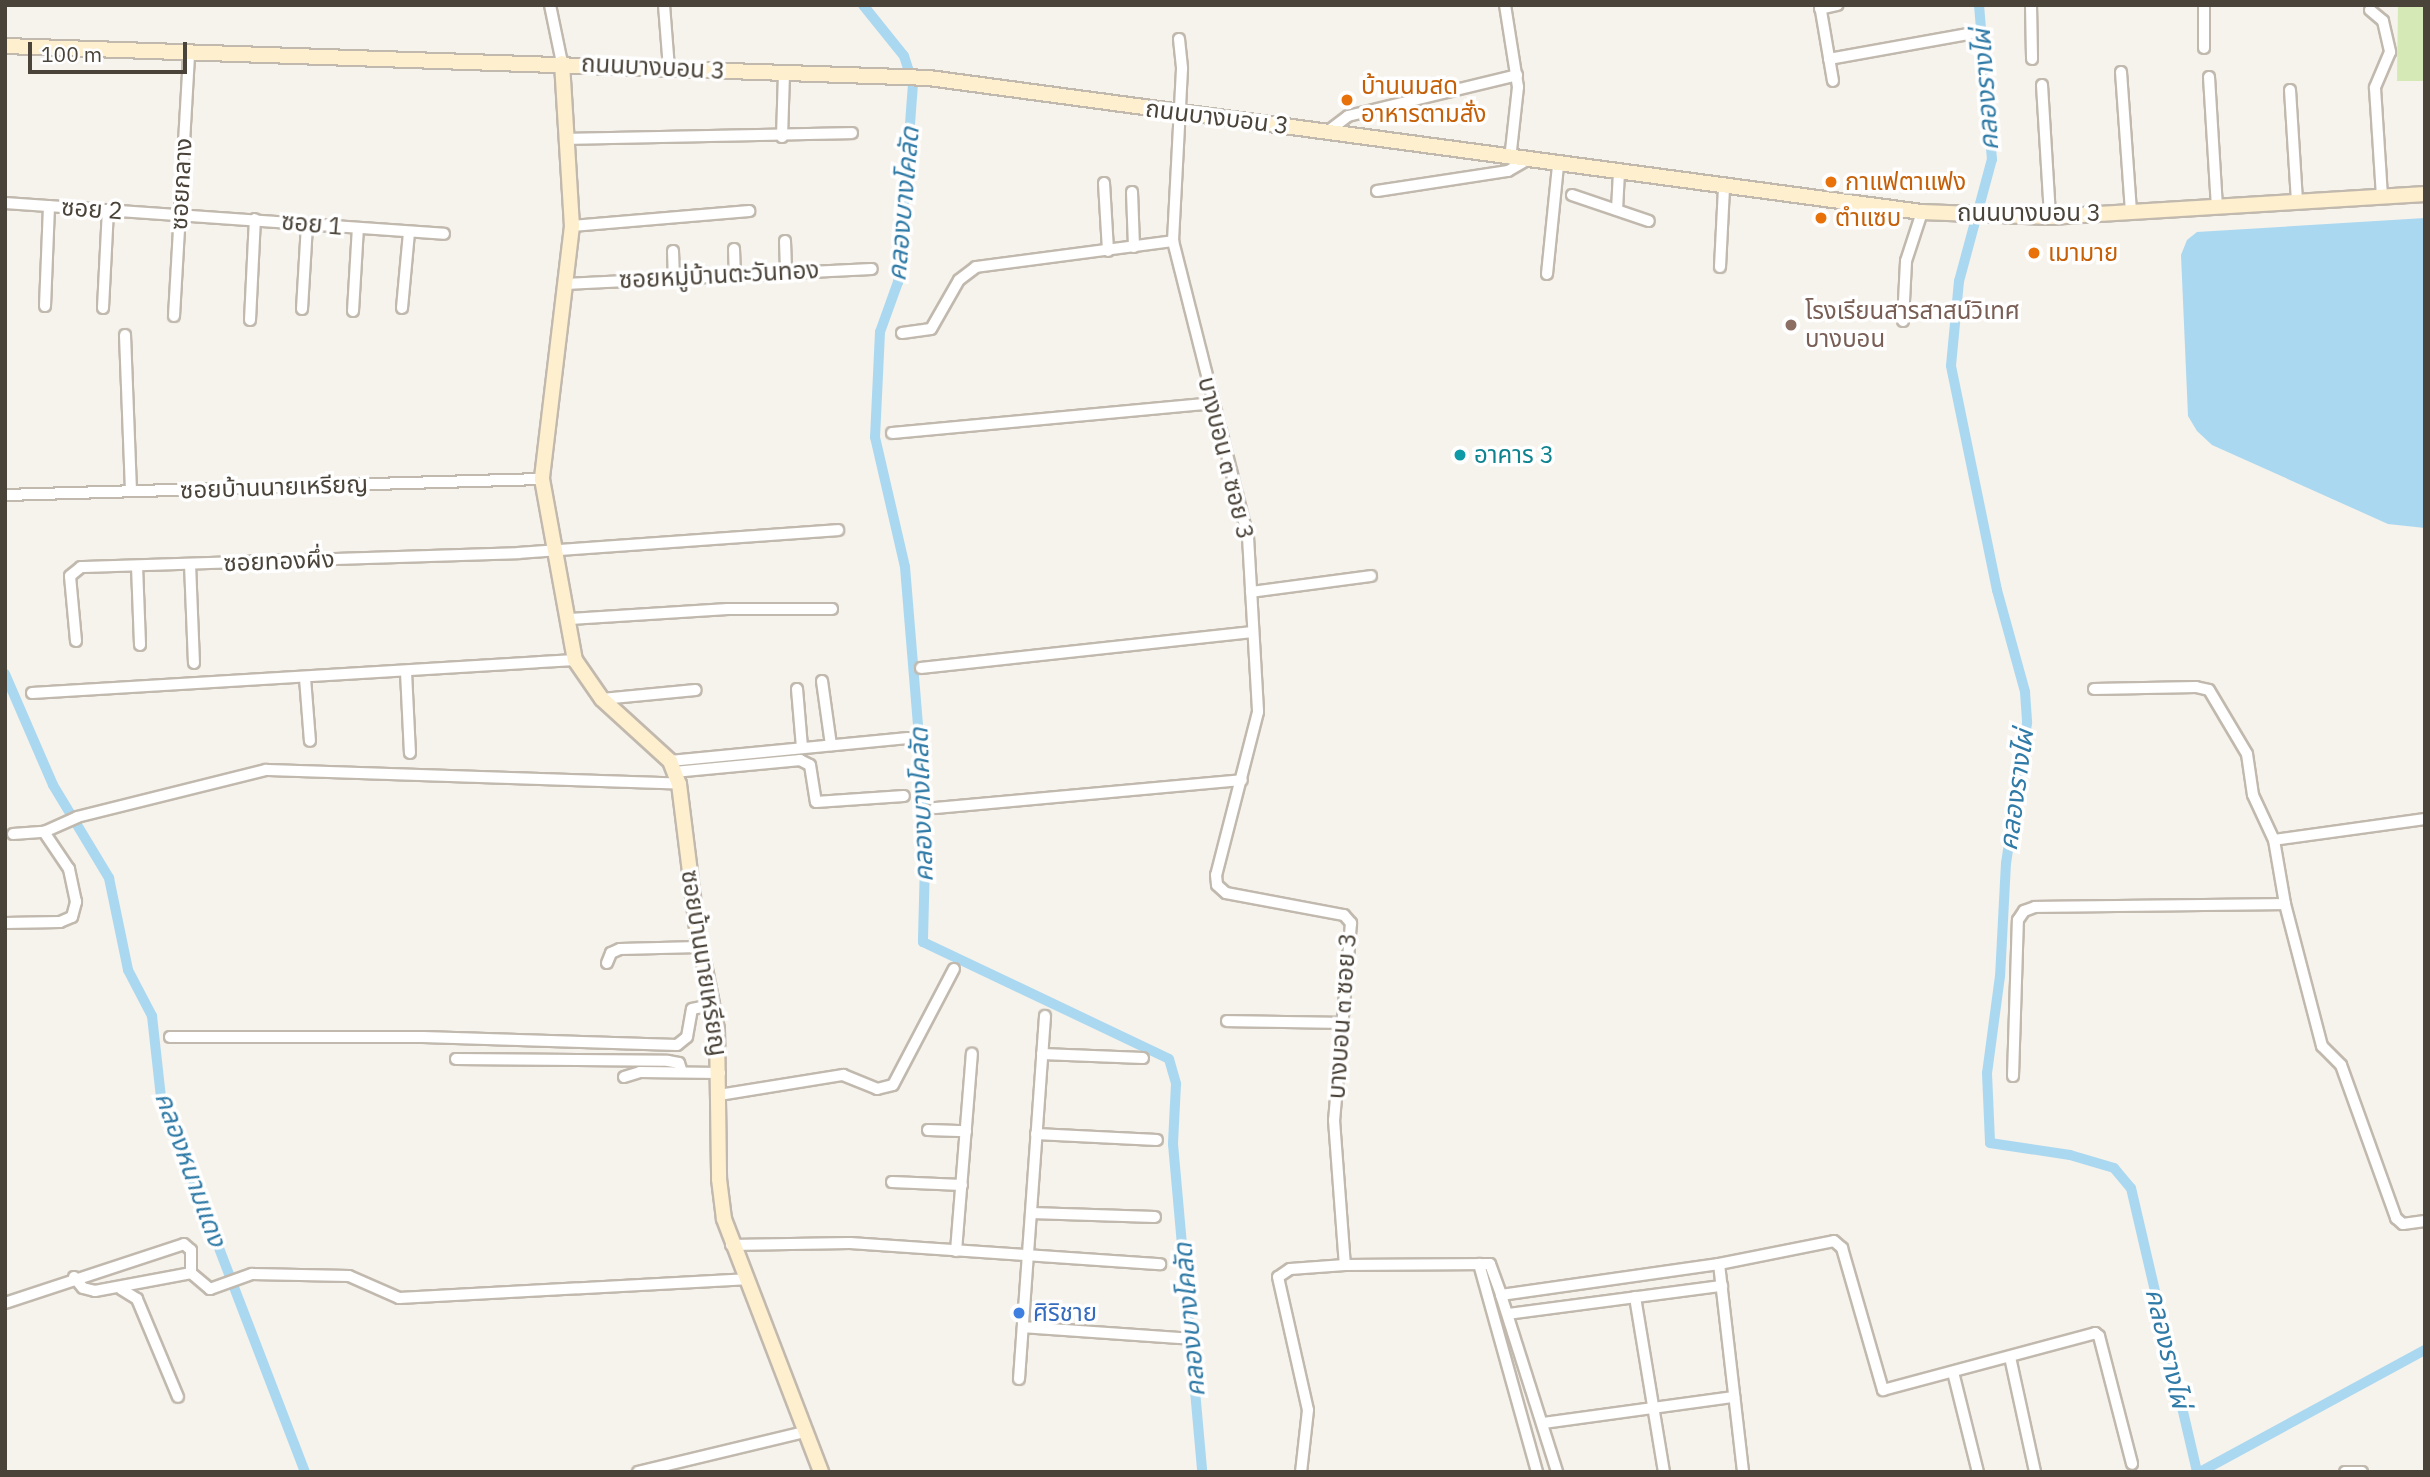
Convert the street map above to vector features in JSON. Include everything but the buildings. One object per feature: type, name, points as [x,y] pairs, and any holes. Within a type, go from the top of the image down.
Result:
[{"type":"main road","name":"ถนนบางบอน 3","points":[[5,46],[562,63],[929,78],[1518,160],[1922,212],[2050,217],[2425,194]]},
{"type":"main road","points":[[562,63],[572,226],[542,479],[558,548],[575,660],[603,699],[675,772]]},
{"type":"main road","name":"ซอยบ้านนายเหรียญ","points":[[675,772],[699,947],[711,1004],[720,1073],[720,1199],[731,1245],[821,1472]]},
{"type":"street","points":[[550,5],[562,63]]},
{"type":"street","points":[[664,5],[669,68]]},
{"type":"street","points":[[1377,191],[1508,171],[1518,160],[1517,75],[1505,5]]},
{"type":"street","points":[[1833,81],[1820,7],[1838,5]]},
{"type":"street","points":[[2031,5],[2032,59]]},
{"type":"street","points":[[2204,5],[2204,48]]},
{"type":"street","points":[[2370,10],[2383,21],[2390,52],[2375,88],[2382,197]]},
{"type":"street","points":[[1829,59],[1974,33]]},
{"type":"street","name":"บางบอน ๓ ซอย 3","points":[[1180,39],[1182,69],[1174,241],[1248,537],[1258,720],[1216,874],[1217,885],[1226,893],[1348,918],[1334,1120],[1345,1265]]},
{"type":"street","name":"ซอยกลาง","points":[[174,316],[189,52]]},
{"type":"street","points":[[2121,72],[2131,212]]},
{"type":"street","points":[[782,137],[784,73]]},
{"type":"street","points":[[1327,132],[1348,116],[1517,75]]},
{"type":"street","points":[[2209,77],[2217,207]]},
{"type":"street","points":[[2042,85],[2050,217]]},
{"type":"street","points":[[2290,90],[2297,202]]},
{"type":"street","points":[[567,139],[782,137],[852,133]]},
{"type":"street","points":[[1547,274],[1558,165]]},
{"type":"street","points":[[1617,210],[1619,173]]},
{"type":"street","points":[[1104,183],[1108,251]]},
{"type":"street","points":[[1720,267],[1724,187]]},
{"type":"street","points":[[1132,192],[1134,247]]},
{"type":"street","points":[[1572,195],[1649,221]]},
{"type":"street","name":"ซอย 2","points":[[5,203],[179,214]]},
{"type":"street","points":[[45,306],[49,206]]},
{"type":"street","points":[[103,308],[108,209]]},
{"type":"street","points":[[572,226],[749,211]]},
{"type":"street","points":[[1903,321],[1906,261],[1922,212]]},
{"type":"street","name":"ซอย 1","points":[[179,214],[444,234]]},
{"type":"street","points":[[250,320],[255,219]]},
{"type":"street","points":[[302,309],[307,224]]},
{"type":"street","points":[[353,311],[358,228]]},
{"type":"street","points":[[402,309],[409,232]]},
{"type":"street","points":[[785,241],[786,271]]},
{"type":"street","points":[[902,333],[931,329],[959,280],[976,267],[1174,241]]},
{"type":"street","points":[[734,249],[735,273]]},
{"type":"street","points":[[673,251],[674,275]]},
{"type":"street","name":"ซอยหมู่บ้านตะวันทอง","points":[[565,284],[674,275],[872,269]]},
{"type":"street","points":[[125,335],[131,491]]},
{"type":"street","points":[[892,433],[1213,403]]},
{"type":"street","name":"ซอยบ้านนายเหรียญ","points":[[5,495],[542,479]]},
{"type":"street","name":"ซอยทองผึ่ง","points":[[76,642],[70,576],[74,569],[558,548],[838,530]]},
{"type":"street","points":[[190,564],[194,663]]},
{"type":"street","points":[[137,566],[140,645]]},
{"type":"street","points":[[1251,592],[1371,576]]},
{"type":"street","points":[[570,619],[728,609],[832,609]]},
{"type":"street","points":[[921,668],[1252,632]]},
{"type":"street","points":[[32,693],[575,660]]},
{"type":"street","points":[[405,672],[410,753]]},
{"type":"street","points":[[305,678],[310,741]]},
{"type":"street","points":[[822,681],[831,745]]},
{"type":"street","points":[[2094,689],[2196,687],[2208,691],[2247,754],[2253,795],[2274,840],[2285,904],[2322,1046],[2342,1065],[2396,1218],[2403,1224],[2425,1221]]},
{"type":"street","points":[[797,689],[802,747]]},
{"type":"street","points":[[603,699],[696,690]]},
{"type":"street","points":[[675,772],[802,747],[908,738]]},
{"type":"street","points":[[13,834],[44,832],[77,817],[224,778],[294,769],[405,778],[675,772],[800,760],[810,765],[816,802],[904,796]]},
{"type":"street","points":[[935,808],[1242,780]]},
{"type":"street","points":[[2274,840],[2425,819]]},
{"type":"street","points":[[5,923],[60,922],[72,917],[76,902],[69,869],[44,832]]},
{"type":"street","points":[[2013,1076],[2018,920],[2024,911],[2035,907],[2285,904]]},
{"type":"street","points":[[607,963],[611,953],[620,949],[699,947]]},
{"type":"street","points":[[719,1095],[843,1075],[877,1089],[893,1085],[954,969]]},
{"type":"street","points":[[170,1037],[423,1037],[677,1045],[687,1037],[692,1009],[711,1004]]},
{"type":"street","points":[[1019,1378],[1045,1016]]},
{"type":"street","points":[[1227,1021],[1342,1023]]},
{"type":"street","points":[[956,1251],[972,1054]]},
{"type":"street","points":[[1042,1054],[1143,1058]]},
{"type":"street","points":[[456,1059],[668,1061],[679,1063],[682,1072]]},
{"type":"street","points":[[624,1077],[640,1072],[720,1073]]},
{"type":"street","points":[[928,1130],[966,1131]]},
{"type":"street","points":[[1036,1133],[1157,1140]]},
{"type":"street","points":[[892,1182],[962,1185]]},
{"type":"street","points":[[1031,1213],[1155,1217]]},
{"type":"street","points":[[1501,1295],[1719,1264],[1834,1241],[1842,1248],[1883,1390],[2010,1357],[2088,1333],[2099,1336],[2132,1464]]},
{"type":"street","points":[[731,1245],[850,1243],[1160,1264]]},
{"type":"street","points":[[5,1303],[74,1277],[184,1244],[191,1250],[191,1273],[210,1289],[222,1288],[242,1276],[349,1276],[399,1298],[745,1279]]},
{"type":"street","points":[[1479,1264],[1537,1472]]},
{"type":"street","points":[[1301,1472],[1308,1410],[1278,1278],[1290,1269],[1345,1265],[1479,1264],[1493,1265],[1557,1471],[1550,1472]]},
{"type":"street","points":[[1719,1264],[1743,1472]]},
{"type":"street","points":[[74,1277],[83,1288],[95,1291],[121,1289],[191,1273]]},
{"type":"street","points":[[1508,1314],[1722,1286]]},
{"type":"street","points":[[121,1289],[137,1299],[178,1397]]},
{"type":"street","points":[[1635,1297],[1664,1472]]},
{"type":"street","points":[[1023,1327],[1182,1338]]},
{"type":"street","points":[[2010,1357],[2035,1472]]},
{"type":"street","points":[[1953,1372],[1978,1472]]},
{"type":"street","points":[[1543,1423],[1654,1406],[1734,1398]]},
{"type":"street","points":[[638,1472],[806,1432]]},
{"type":"street","points":[[2345,1472],[2362,1472]]},
{"type":"green space","points":[[2398,5],[2425,5],[2425,81],[2397,81]]},
{"type":"water","points":[[2425,218],[2425,528],[2388,524],[2212,445],[2197,431],[2188,416],[2181,255],[2187,240],[2197,232]]},
{"type":"waterway","name":"คลองบางโคลัด","points":[[863,5],[904,56],[913,84],[898,282],[880,332],[875,437],[905,567],[926,824],[923,942],[1169,1059],[1176,1084],[1173,1144],[1202,1472]]},
{"type":"waterway","name":"คลองรางไผ่","points":[[1979,5],[1992,159],[1959,281],[1951,366],[1997,590],[2025,692],[2027,723],[2006,863],[2000,976],[1987,1073],[1990,1143],[2070,1155],[2114,1168],[2131,1188],[2197,1472]]},
{"type":"waterway","name":"คลองหนามแดง","points":[[5,674],[53,785],[109,878],[128,970],[152,1016],[161,1097],[305,1472]]},
{"type":"waterway","points":[[2200,1472],[2425,1350]]},
{"type":"place","name":"บ้านนมสด อาหารตามสั่ง","points":[[1347,100]]},
{"type":"place","name":"กาแฟตาแฟง","points":[[1831,182]]},
{"type":"place","name":"ตำแซบ","points":[[1821,218]]},
{"type":"place","name":"เมามาย","points":[[2034,253]]},
{"type":"place","name":"โรงเรียนสารสาสน์วิเทศ บางบอน","points":[[1791,325]]},
{"type":"place","name":"อาคาร 3","points":[[1460,455]]},
{"type":"place","name":"ศิริชาย","points":[[1019,1313]]}]
